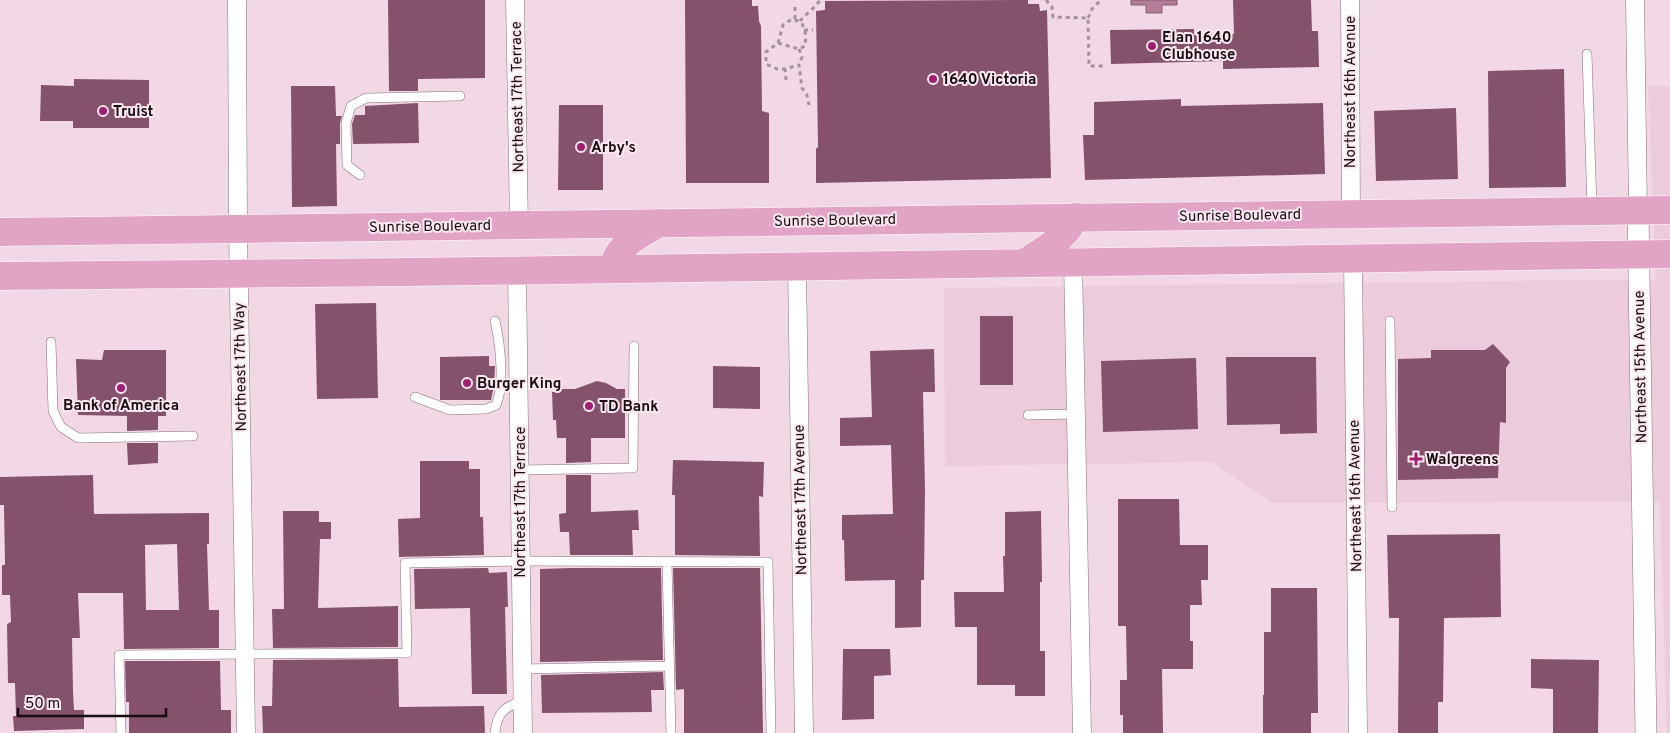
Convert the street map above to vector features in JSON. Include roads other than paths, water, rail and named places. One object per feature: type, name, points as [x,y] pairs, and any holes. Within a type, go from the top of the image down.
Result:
[{"type":"main road","name":"Sunrise Boulevard","points":[[0,232],[1670,210]]},
{"type":"main road","points":[[1024,263],[1060,239],[1070,228],[1075,217]]},
{"type":"main road","points":[[612,269],[616,256],[627,243],[661,223]]},
{"type":"main road","points":[[0,276],[1670,254]]},
{"type":"street","name":"Northeast 17th Way","points":[[237,0],[238,274],[246,733]]},
{"type":"street","name":"Northeast 17th Terrace","points":[[515,0],[518,225]]},
{"type":"street","name":"Northeast 16th Avenue","points":[[1350,0],[1351,214]]},
{"type":"street","name":"Northeast 15th Avenue","points":[[1635,0],[1646,733]]},
{"type":"street","name":"Northeast 16th Avenue","points":[[1353,258],[1358,733]]},
{"type":"street","points":[[1073,262],[1082,733]]},
{"type":"street","name":"Northeast 17th Avenue","points":[[797,267],[804,733]]},
{"type":"street","name":"Northeast 17th Terrace","points":[[517,270],[523,728]]},
{"type":"lane","points":[[1587,54],[1592,211]]},
{"type":"lane","points":[[360,175],[347,165],[346,123],[351,106],[366,98],[460,96]]},
{"type":"lane","points":[[415,397],[450,410],[486,409],[496,406],[500,396],[500,339],[495,321]]},
{"type":"lane","points":[[1390,321],[1392,507]]},
{"type":"lane","points":[[52,342],[53,412],[61,427],[78,438],[193,436]]},
{"type":"lane","points":[[520,470],[633,468],[634,346]]},
{"type":"lane","points":[[1028,415],[1076,414]]},
{"type":"lane","points":[[121,733],[119,655],[407,653],[405,563],[520,561],[768,562],[771,733]]},
{"type":"lane","points":[[667,562],[670,733]]},
{"type":"lane","points":[[522,669],[669,666]]},
{"type":"lane","points":[[495,733],[499,715],[510,705],[522,702]]},
{"type":"place","name":"Elan 1640 Clubhouse","points":[[1152,46]]},
{"type":"place","name":"1640 Victoria","points":[[933,79]]},
{"type":"place","name":"Truist","points":[[103,111]]},
{"type":"place","name":"Arby's","points":[[581,147]]},
{"type":"place","name":"Burger King","points":[[467,383]]},
{"type":"place","name":"Bank of America","points":[[121,388]]},
{"type":"place","name":"TD Bank","points":[[589,406]]},
{"type":"place","name":"Walgreens","points":[[1416,459]]}]
